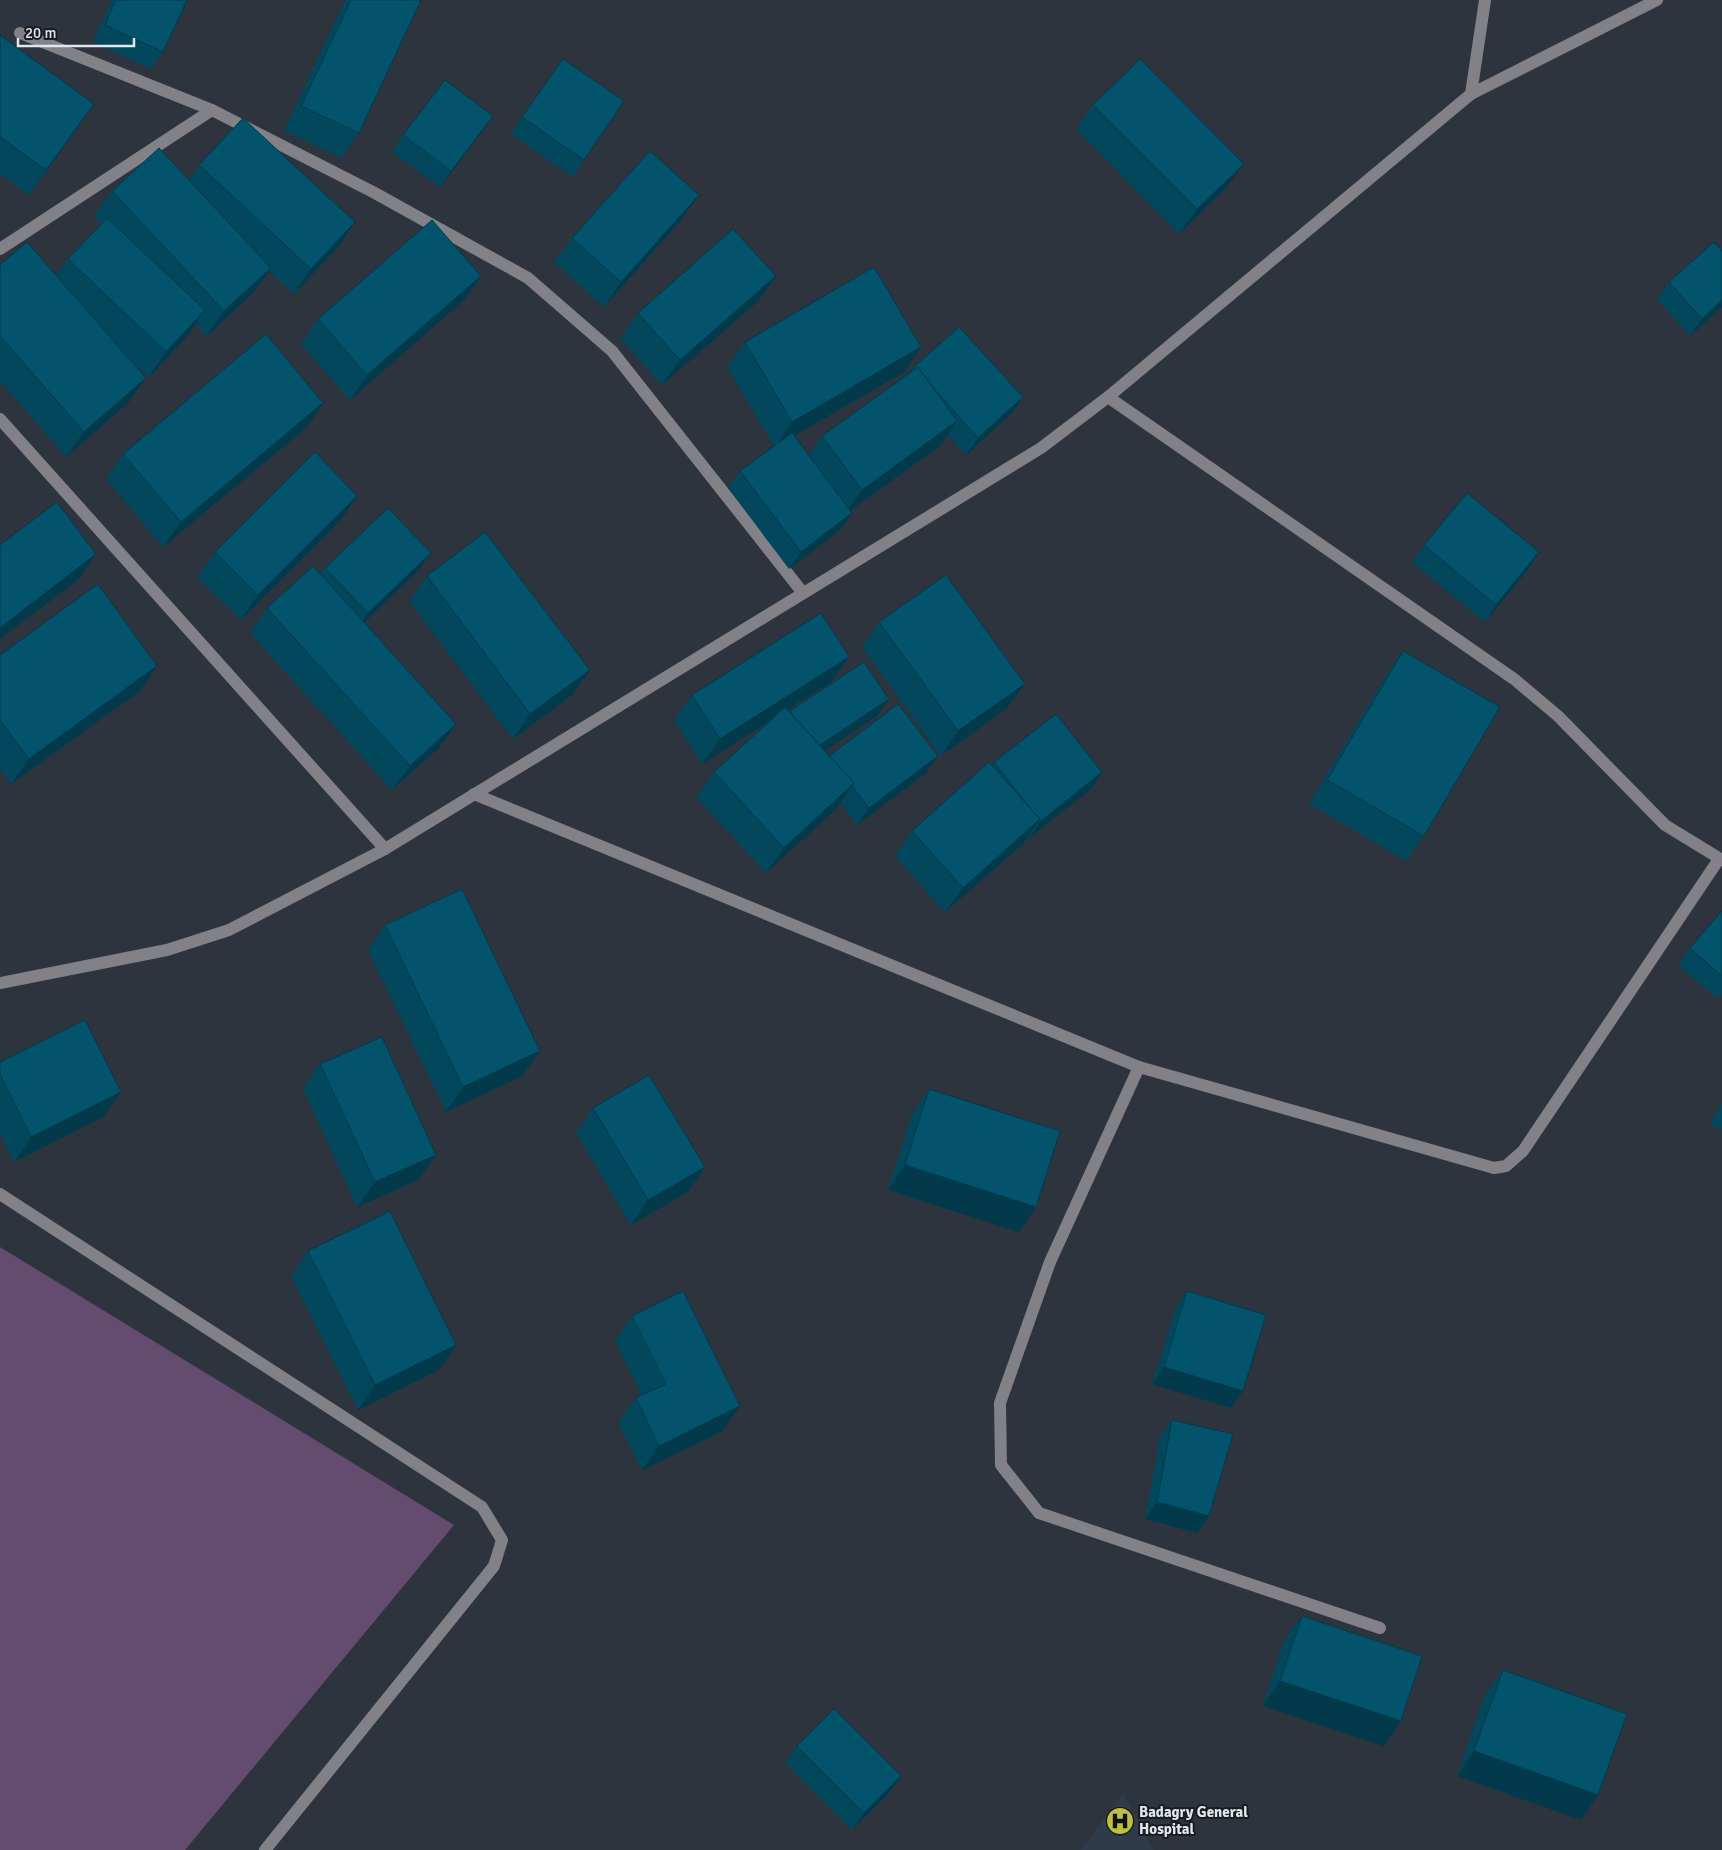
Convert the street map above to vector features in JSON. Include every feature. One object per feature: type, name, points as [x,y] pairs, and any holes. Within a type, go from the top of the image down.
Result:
[{"type":"street","points":[[1470,94],[1485,0]]},
{"type":"street","points":[[0,982],[167,950],[230,930],[385,848],[1041,448],[1108,397],[1470,94],[1657,0]]},
{"type":"street","points":[[20,33],[212,110],[373,192],[528,278],[612,351],[803,593]]},
{"type":"street","points":[[0,249],[212,110]]},
{"type":"street","points":[[474,794],[1139,1067],[1494,1168],[1506,1166],[1524,1151],[1721,860],[1665,825],[1558,716],[1514,679],[1108,397]]},
{"type":"street","points":[[0,419],[385,848]]},
{"type":"street","points":[[1139,1067],[1050,1262],[1000,1403],[1001,1465],[1040,1513],[1380,1628]]},
{"type":"street","points":[[0,1194],[482,1508],[502,1540],[494,1566],[265,1850]]},
{"type":"shaded area","points":[[0,1247],[454,1525],[185,1850],[0,1850]]},
{"type":"shaded area","name":"Badagry General Hospital","points":[[1123,1793],[1153,1850],[1081,1850]]},
{"type":"building","points":[[116,0],[187,0],[163,52],[105,25]]},
{"type":"building","points":[[351,0],[421,0],[359,133],[301,106]]},
{"type":"building","points":[[0,35],[94,104],[46,170],[0,137]]},
{"type":"building","points":[[563,59],[624,101],[584,160],[522,117]]},
{"type":"building","points":[[1140,59],[1244,164],[1197,209],[1093,105]]},
{"type":"building","points":[[445,80],[493,116],[451,171],[403,135]]},
{"type":"building","points":[[243,118],[355,222],[311,269],[199,165]]},
{"type":"building","points":[[159,148],[271,268],[224,311],[112,191]]},
{"type":"building","points":[[650,151],[699,195],[621,282],[572,238]]},
{"type":"building","points":[[107,218],[205,310],[166,352],[68,259]]},
{"type":"building","points":[[432,220],[481,276],[367,375],[318,319]]},
{"type":"building","points":[[733,229],[776,276],[680,360],[638,313]]},
{"type":"building","points":[[27,242],[146,378],[84,432],[0,336],[0,265]]},
{"type":"building","points":[[1714,242],[1722,251],[1722,300],[1702,319],[1669,282]]},
{"type":"building","points":[[874,267],[921,347],[792,422],[745,342]]},
{"type":"building","points":[[959,327],[1023,397],[978,438],[936,391],[918,367],[915,369],[914,367]]},
{"type":"building","points":[[266,334],[323,403],[181,522],[123,454]]},
{"type":"building","points":[[918,367],[957,421],[862,490],[822,436]]},
{"type":"building","points":[[792,433],[852,513],[801,552],[740,471]]},
{"type":"building","points":[[315,452],[357,496],[258,595],[215,552]]},
{"type":"building","points":[[1467,493],[1539,552],[1496,605],[1424,545]]},
{"type":"building","points":[[57,502],[96,554],[0,628],[0,545]]},
{"type":"building","points":[[388,508],[431,553],[368,613],[325,568]]},
{"type":"building","points":[[485,532],[590,670],[530,714],[427,576]]},
{"type":"building","points":[[313,566],[456,724],[410,766],[267,608]]},
{"type":"building","points":[[946,575],[1025,684],[958,731],[879,622]]},
{"type":"building","points":[[98,584],[157,666],[29,759],[0,720],[0,655]]},
{"type":"building","points":[[821,613],[849,657],[720,739],[692,695]]},
{"type":"building","points":[[1403,651],[1500,707],[1424,836],[1327,780]]},
{"type":"building","points":[[864,662],[889,699],[820,745],[790,711]]},
{"type":"building","points":[[898,704],[938,756],[869,808],[852,786],[854,783],[829,756]]},
{"type":"building","points":[[785,707],[854,783],[784,848],[714,772]]},
{"type":"building","points":[[1056,714],[1102,772],[1041,821],[994,762]]},
{"type":"building","points":[[989,762],[1040,819],[963,888],[912,831]]},
{"type":"building","points":[[462,889],[540,1051],[463,1087],[385,925]]},
{"type":"building","points":[[1722,911],[1722,976],[1690,948]]},
{"type":"building","points":[[85,1020],[121,1092],[31,1137],[0,1074],[0,1062]]},
{"type":"building","points":[[382,1037],[436,1155],[375,1182],[320,1064]]},
{"type":"building","points":[[649,1075],[705,1167],[648,1200],[593,1108]]},
{"type":"building","points":[[929,1089],[1060,1131],[1036,1207],[905,1165]]},
{"type":"building","points":[[390,1211],[456,1345],[375,1385],[308,1251]]},
{"type":"building","points":[[683,1291],[740,1406],[659,1446],[636,1398],[666,1384],[632,1316]]},
{"type":"building","points":[[1187,1291],[1266,1315],[1243,1391],[1164,1367]]},
{"type":"building","points":[[1172,1420],[1233,1434],[1209,1516],[1157,1502]]},
{"type":"building","points":[[1302,1616],[1422,1656],[1401,1721],[1280,1681]]},
{"type":"building","points":[[1503,1670],[1627,1714],[1598,1795],[1474,1751]]},
{"type":"building","points":[[834,1709],[901,1776],[864,1813],[797,1746]]},
{"type":"place","name":"Badagry General Hospital","points":[[1120,1821]]}]
